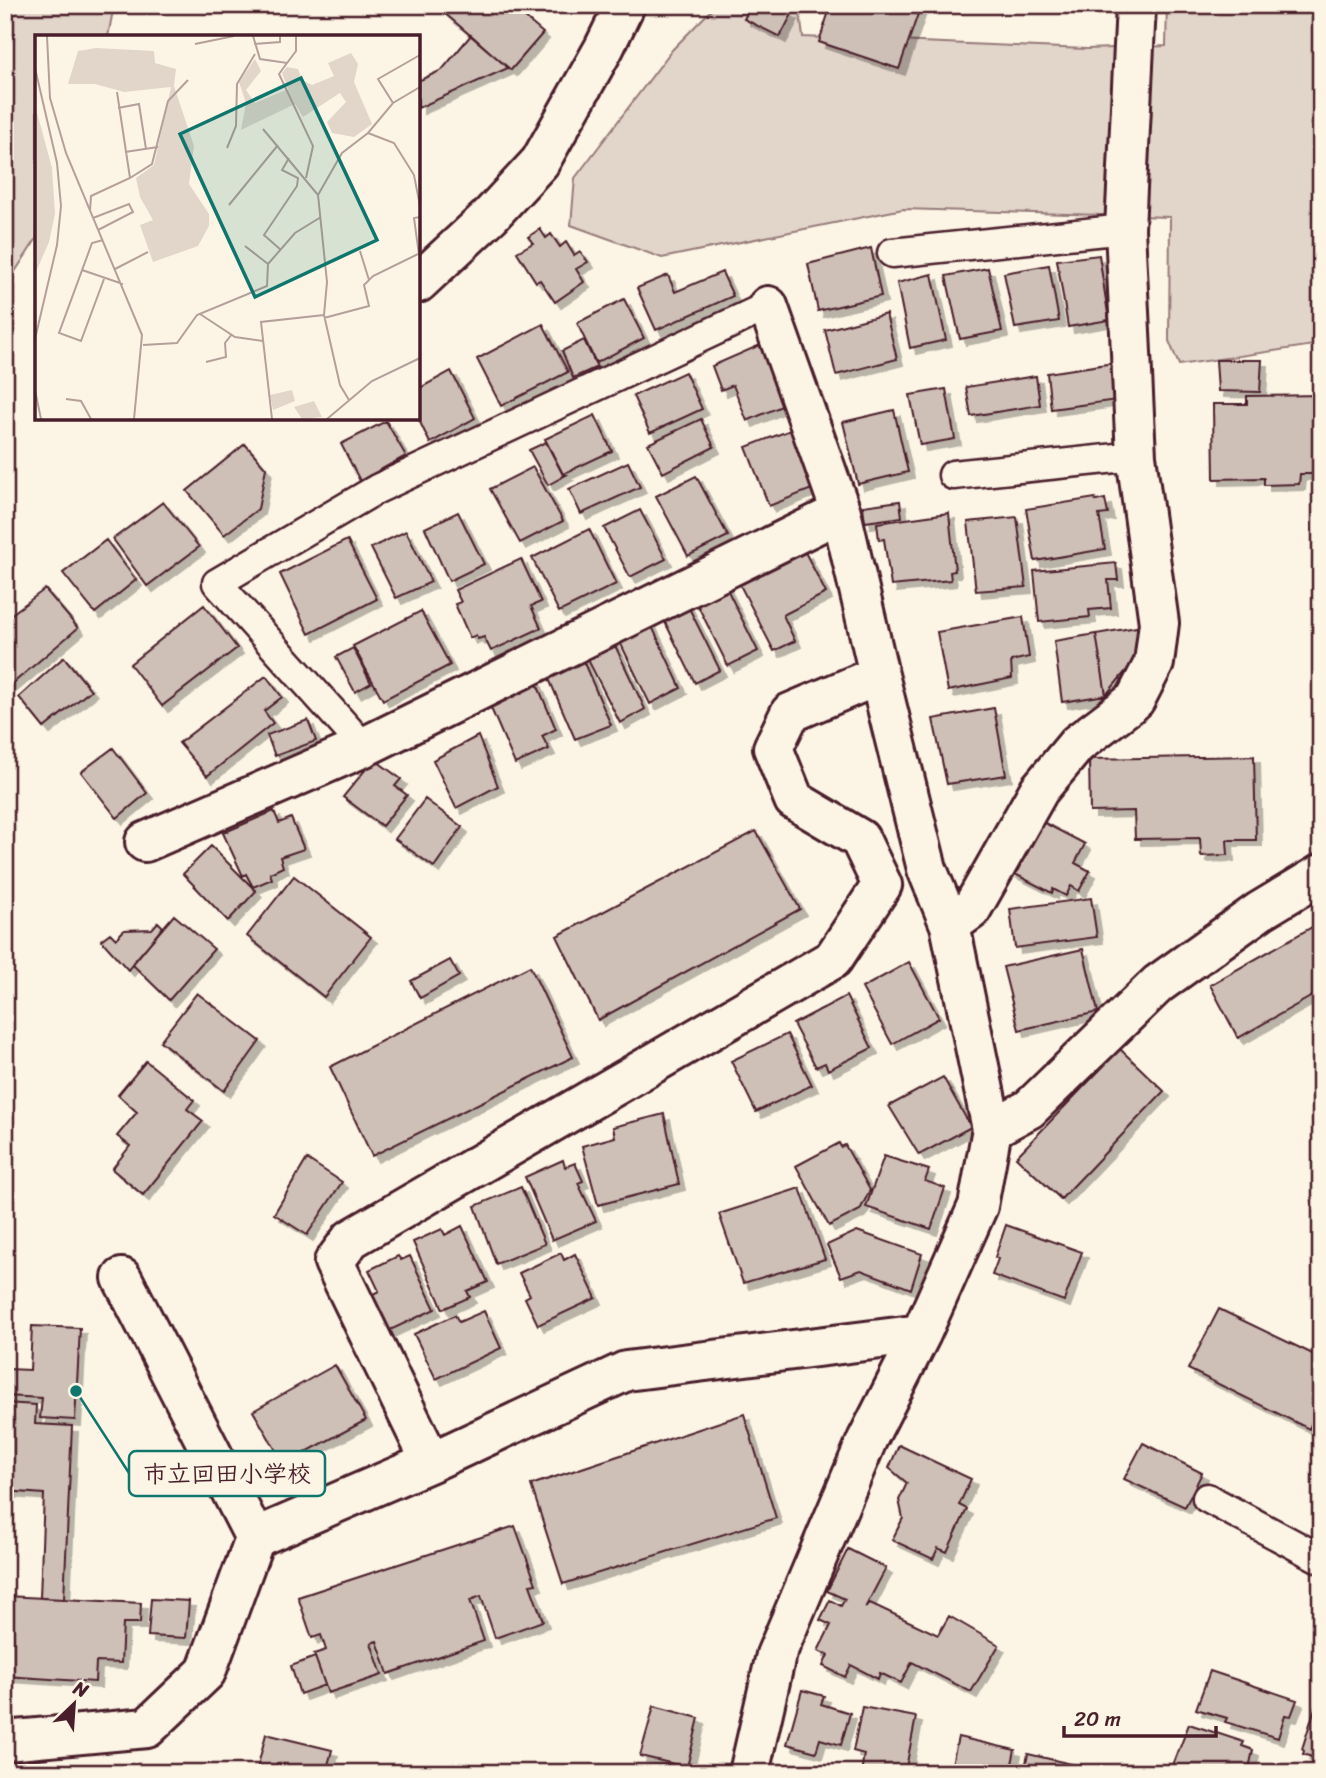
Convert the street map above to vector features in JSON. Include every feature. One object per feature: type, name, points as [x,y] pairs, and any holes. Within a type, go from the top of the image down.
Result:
[{"type":"street","points":[[420,280],[491,216],[540,162],[625,5]]},
{"type":"street","points":[[950,925],[971,910],[1039,790],[1077,744],[1135,700],[1154,663],[1159,623],[1136,456],[1125,229],[1136,5]]},
{"type":"street","points":[[749,1773],[776,1654],[867,1440],[921,1334],[978,1206],[992,1129],[950,925],[928,869],[878,675],[841,512],[768,306]]},
{"type":"street","points":[[145,842],[364,747],[841,512]]},
{"type":"street","points":[[431,1462],[334,1262],[351,1239],[834,959],[882,885],[860,839],[794,800],[774,748],[790,713],[878,675]]},
{"type":"street","points":[[992,1129],[1029,1110],[1158,984],[1260,911],[1321,874]]},
{"type":"street","points":[[122,1278],[255,1538]]},
{"type":"street","points":[[5,1741],[147,1728],[206,1672],[255,1538],[431,1462],[626,1371],[921,1334]]},
{"type":"lane","points":[[892,253],[1125,229]]},
{"type":"lane","points":[[364,747],[217,583],[377,489],[768,306]]},
{"type":"lane","points":[[953,475],[1136,456]]},
{"type":"lane","points":[[1207,1498],[1321,1559]]},
{"type":"shaded area","points":[[5,5],[114,5],[108,35],[35,35],[35,241],[5,287]]},
{"type":"shaded area","points":[[716,5],[799,5],[803,37],[1087,49],[1166,46],[1167,5],[1321,5],[1321,344],[1179,365],[1169,341],[1170,217],[903,209],[662,258],[571,225],[575,178],[672,50]]},
{"type":"building","points":[[435,5],[510,5],[543,33],[511,70]]},
{"type":"building","points":[[751,5],[775,5],[792,14],[780,37],[744,19]]},
{"type":"building","points":[[831,5],[921,5],[899,69],[819,42]]},
{"type":"building","points":[[471,35],[508,68],[420,107],[420,80],[442,70]]},
{"type":"building","points":[[540,229],[546,238],[551,234],[560,247],[566,242],[574,255],[580,251],[588,262],[576,269],[584,282],[555,302],[540,280],[536,282],[517,252],[533,243],[528,237]]},
{"type":"building","points":[[871,248],[881,296],[818,311],[808,264]]},
{"type":"building","points":[[1099,255],[1109,320],[1068,327],[1057,260]]},
{"type":"building","points":[[1049,265],[1059,321],[1015,328],[1004,273]]},
{"type":"building","points":[[988,268],[1002,331],[960,339],[946,276]]},
{"type":"building","points":[[722,272],[733,296],[656,330],[637,288],[668,275],[675,292]]},
{"type":"building","points":[[932,274],[946,340],[910,348],[897,283]]},
{"type":"building","points":[[624,299],[644,338],[596,363],[577,323]]},
{"type":"building","points":[[886,314],[897,359],[836,375],[825,330]]},
{"type":"building","points":[[543,324],[568,372],[501,406],[477,359]]},
{"type":"building","points":[[584,340],[597,367],[573,378],[562,351]]},
{"type":"building","points":[[760,345],[784,405],[747,421],[733,385],[721,390],[712,366]]},
{"type":"building","points":[[1216,360],[1262,360],[1260,392],[1218,391]]},
{"type":"building","points":[[1114,363],[1117,400],[1051,409],[1047,373]]},
{"type":"building","points":[[451,371],[475,418],[430,443],[419,420],[420,388]]},
{"type":"building","points":[[685,372],[702,409],[650,433],[633,396]]},
{"type":"building","points":[[1036,376],[1040,405],[971,416],[966,387]]},
{"type":"building","points":[[946,389],[955,439],[920,445],[910,395]]},
{"type":"building","points":[[1321,395],[1321,474],[1300,474],[1299,484],[1264,485],[1264,478],[1214,479],[1213,404],[1247,404],[1247,396]]},
{"type":"building","points":[[894,410],[908,472],[858,484],[843,422]]},
{"type":"building","points":[[595,415],[612,451],[563,474],[545,439]]},
{"type":"building","points":[[701,419],[714,447],[663,473],[648,444]]},
{"type":"building","points":[[386,421],[406,456],[360,481],[341,444]]},
{"type":"building","points":[[793,429],[812,489],[769,506],[746,447]]},
{"type":"building","points":[[546,442],[563,475],[566,475],[548,485],[529,450]]},
{"type":"building","points":[[245,444],[266,468],[258,509],[224,535],[187,491]]},
{"type":"building","points":[[628,462],[640,487],[581,514],[569,489]]},
{"type":"building","points":[[533,467],[563,521],[520,543],[490,489]]},
{"type":"building","points":[[696,476],[728,536],[688,556],[656,496]]},
{"type":"building","points":[[1095,498],[1096,501],[1105,499],[1108,514],[1099,515],[1105,549],[1035,561],[1026,509]]},
{"type":"building","points":[[900,501],[902,517],[865,522],[863,506]]},
{"type":"building","points":[[163,502],[199,547],[147,586],[113,539]]},
{"type":"building","points":[[640,510],[666,559],[630,577],[604,528]]},
{"type":"building","points":[[458,512],[484,564],[449,581],[425,528]]},
{"type":"building","points":[[949,513],[955,571],[950,572],[951,580],[891,586],[884,539],[879,540],[877,523]]},
{"type":"building","points":[[1017,517],[1026,587],[976,591],[968,522]]},
{"type":"building","points":[[589,529],[616,584],[559,612],[532,558]]},
{"type":"building","points":[[406,531],[431,582],[396,598],[371,548]]},
{"type":"building","points":[[106,540],[136,580],[95,613],[63,573]]},
{"type":"building","points":[[347,540],[377,599],[309,634],[280,574]]},
{"type":"building","points":[[805,552],[826,593],[783,615],[795,641],[774,651],[740,585]]},
{"type":"building","points":[[521,559],[541,602],[531,606],[541,628],[491,651],[484,637],[478,639],[476,635],[470,638],[455,604],[461,602],[455,590]]},
{"type":"building","points":[[1116,563],[1118,580],[1108,580],[1111,608],[1089,610],[1090,617],[1039,622],[1034,571]]},
{"type":"building","points":[[725,585],[758,651],[728,666],[695,600]]},
{"type":"building","points":[[45,589],[78,628],[5,690],[5,645],[12,639],[5,630],[5,619]]},
{"type":"building","points":[[686,602],[720,670],[695,683],[661,614]]},
{"type":"building","points":[[204,605],[237,648],[162,706],[130,664]]},
{"type":"building","points":[[421,611],[450,665],[383,700],[353,646]]},
{"type":"building","points":[[1023,617],[1029,657],[1011,661],[1012,678],[948,691],[937,632]]},
{"type":"building","points":[[649,620],[681,688],[650,704],[617,636]]},
{"type":"building","points":[[1137,627],[1141,653],[1106,695],[1096,634]]},
{"type":"building","points":[[1096,634],[1106,695],[1062,702],[1054,641]]},
{"type":"building","points":[[612,639],[645,709],[620,723],[585,654]]},
{"type":"building","points":[[353,648],[371,683],[355,692],[336,657]]},
{"type":"building","points":[[581,656],[611,725],[575,739],[546,672]]},
{"type":"building","points":[[64,657],[91,690],[44,728],[19,697]]},
{"type":"building","points":[[266,676],[282,697],[264,711],[273,723],[207,776],[179,743]]},
{"type":"building","points":[[534,677],[556,729],[542,736],[549,749],[515,764],[487,699]]},
{"type":"building","points":[[994,708],[1006,775],[947,784],[933,719]]},
{"type":"building","points":[[308,720],[316,741],[275,756],[267,735]]},
{"type":"building","points":[[478,736],[498,786],[456,808],[433,760]]},
{"type":"building","points":[[113,748],[147,793],[117,818],[81,772]]},
{"type":"building","points":[[1254,756],[1256,840],[1227,840],[1228,855],[1201,856],[1200,838],[1135,839],[1134,811],[1090,812],[1089,759]]},
{"type":"building","points":[[374,759],[401,779],[395,786],[407,795],[382,826],[343,797]]},
{"type":"building","points":[[425,799],[462,827],[434,867],[395,839]]},
{"type":"building","points":[[274,811],[279,823],[291,818],[304,849],[280,857],[283,867],[270,873],[272,879],[253,887],[246,874],[243,876],[223,833]]},
{"type":"building","points":[[1039,820],[1085,844],[1075,863],[1090,871],[1079,891],[1071,886],[1066,896],[1053,889],[1052,893],[1011,872]]},
{"type":"building","points":[[756,831],[800,909],[598,1020],[557,936]]},
{"type":"building","points":[[211,846],[256,891],[228,921],[183,874]]},
{"type":"building","points":[[294,876],[371,937],[324,997],[247,936]]},
{"type":"building","points":[[1091,898],[1097,937],[1015,948],[1010,909]]},
{"type":"building","points":[[174,915],[214,949],[169,1000],[132,964]]},
{"type":"building","points":[[158,922],[163,927],[128,970],[101,940],[110,933],[116,939],[124,930],[152,929]]},
{"type":"building","points":[[1321,922],[1321,991],[1238,1038],[1210,985]]},
{"type":"building","points":[[1083,949],[1098,1012],[1019,1030],[1003,967]]},
{"type":"building","points":[[450,960],[459,976],[420,998],[411,981]]},
{"type":"building","points":[[909,962],[939,1018],[892,1044],[862,988]]},
{"type":"building","points":[[530,966],[573,1057],[372,1156],[330,1067]]},
{"type":"building","points":[[197,993],[260,1041],[224,1091],[160,1041]]},
{"type":"building","points":[[846,996],[872,1048],[828,1070],[825,1063],[816,1067],[793,1024]]},
{"type":"building","points":[[787,1034],[812,1085],[756,1112],[731,1061]]},
{"type":"building","points":[[1120,1049],[1164,1091],[1061,1199],[1016,1157]]},
{"type":"building","points":[[146,1061],[194,1100],[187,1109],[203,1121],[143,1195],[112,1169],[130,1146],[117,1136],[137,1112],[118,1095]]},
{"type":"building","points":[[943,1077],[971,1127],[919,1155],[889,1106]]},
{"type":"building","points":[[664,1114],[679,1184],[598,1205],[582,1146],[615,1137],[613,1127]]},
{"type":"building","points":[[839,1143],[841,1147],[845,1145],[870,1190],[860,1210],[829,1226],[796,1166]]},
{"type":"building","points":[[884,1156],[929,1170],[925,1181],[945,1188],[931,1229],[866,1207]]},
{"type":"building","points":[[307,1159],[342,1182],[307,1235],[274,1214]]},
{"type":"building","points":[[563,1160],[565,1167],[575,1163],[583,1181],[578,1183],[596,1221],[552,1240],[525,1177]]},
{"type":"building","points":[[521,1187],[545,1244],[496,1264],[475,1206]]},
{"type":"building","points":[[800,1188],[825,1259],[743,1283],[719,1214]]},
{"type":"building","points":[[1006,1225],[1082,1252],[1064,1301],[992,1275]]},
{"type":"building","points":[[462,1226],[488,1282],[467,1291],[470,1297],[443,1309],[413,1242],[442,1229],[445,1235]]},
{"type":"building","points":[[857,1231],[922,1254],[911,1289],[861,1270],[841,1277],[827,1245]]},
{"type":"building","points":[[561,1253],[564,1260],[575,1254],[596,1298],[538,1325],[525,1298],[530,1295],[519,1273]]},
{"type":"building","points":[[398,1256],[401,1260],[410,1256],[435,1309],[386,1332],[369,1296],[379,1291],[369,1270]]},
{"type":"building","points":[[1219,1309],[1321,1358],[1321,1403],[1309,1429],[1188,1369]]},
{"type":"building","points":[[484,1311],[501,1348],[436,1379],[414,1334],[455,1315],[459,1322]]},
{"type":"building","points":[[32,1326],[80,1328],[75,1420],[40,1418],[42,1398],[6,1396],[8,1369],[30,1370]]},
{"type":"building","points":[[335,1365],[366,1420],[284,1464],[253,1411]]},
{"type":"building","points":[[5,1403],[36,1405],[35,1424],[72,1426],[64,1599],[40,1598],[44,1494],[5,1491]]},
{"type":"building","points":[[744,1414],[776,1518],[563,1584],[531,1485]]},
{"type":"building","points":[[1143,1443],[1202,1473],[1185,1507],[1124,1479]]},
{"type":"building","points":[[899,1445],[971,1479],[959,1505],[967,1509],[947,1552],[938,1548],[933,1559],[892,1540],[903,1518],[899,1500],[907,1483],[889,1468]]},
{"type":"building","points":[[515,1526],[536,1584],[530,1585],[543,1621],[495,1638],[481,1596],[470,1600],[484,1641],[388,1674],[377,1641],[371,1643],[382,1675],[328,1693],[314,1654],[326,1650],[321,1635],[312,1638],[298,1597]]},
{"type":"building","points":[[848,1549],[886,1568],[865,1608],[870,1603],[938,1635],[949,1616],[999,1645],[971,1692],[912,1662],[901,1683],[880,1673],[878,1679],[851,1665],[845,1677],[823,1666],[828,1655],[818,1651],[831,1625],[820,1620],[830,1600],[841,1606],[845,1599],[827,1591]]},
{"type":"building","points":[[5,1596],[141,1603],[140,1623],[123,1623],[121,1663],[96,1662],[95,1682],[5,1676]]},
{"type":"building","points":[[151,1599],[189,1601],[186,1638],[148,1636]]},
{"type":"building","points":[[315,1657],[325,1685],[300,1694],[291,1666]]},
{"type":"building","points":[[1210,1671],[1297,1700],[1291,1716],[1285,1715],[1278,1738],[1225,1722],[1227,1718],[1196,1709]]},
{"type":"building","points":[[802,1690],[824,1696],[821,1704],[850,1713],[841,1745],[820,1739],[816,1752],[787,1744]]},
{"type":"building","points":[[1316,1705],[1321,1706],[1321,1760],[1303,1754],[1302,1749]]},
{"type":"building","points":[[654,1706],[699,1718],[687,1767],[640,1756]]},
{"type":"building","points":[[862,1707],[916,1717],[905,1773],[861,1773],[864,1754],[853,1751]]},
{"type":"building","points":[[1189,1724],[1244,1742],[1242,1746],[1253,1750],[1248,1773],[1170,1773]]},
{"type":"building","points":[[266,1734],[332,1750],[326,1773],[256,1773]]},
{"type":"building","points":[[958,1737],[1015,1750],[1010,1773],[950,1773]]},
{"type":"building","points":[[1028,1754],[1110,1773],[1024,1773]]},
{"type":"place","name":"市立回田小学校","points":[[76,1391]]}]
